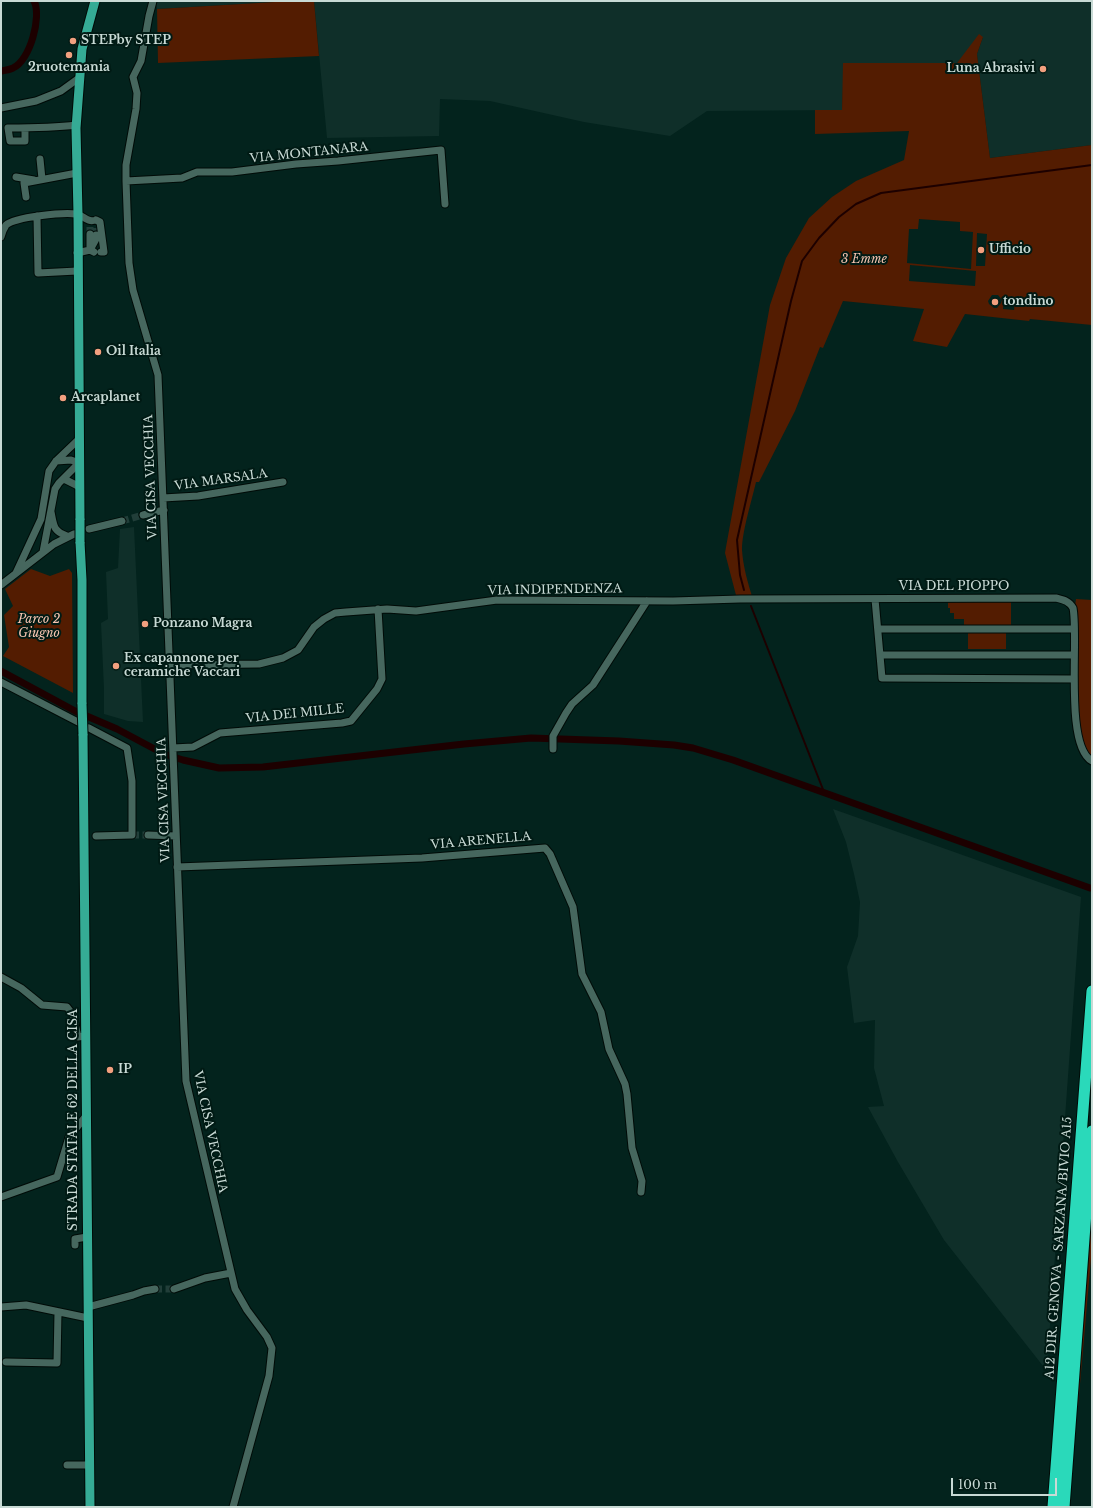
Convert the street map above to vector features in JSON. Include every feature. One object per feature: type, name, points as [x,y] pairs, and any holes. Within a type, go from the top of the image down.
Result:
[{"type":"highway","name":"A12 DIR. GENOVA - SARZANA/BIVIO A15","points":[[1053,1507],[1092,991]]},
{"type":"highway","points":[[1064,1507],[1092,1131]]},
{"type":"main road","points":[[80,487],[76,125],[82,48],[95,1]]},
{"type":"main road","name":"STRADA STATALE 62 DELLA CISA","points":[[80,487],[82,704],[86,731],[85,1036],[90,1507]]},
{"type":"street","name":"VIA CISA VECCHIA","points":[[155,1],[149,16],[141,61],[133,76],[137,93],[136,109],[126,165],[126,181],[129,263],[133,290],[158,375],[186,1080],[206,1172],[235,1289],[247,1310],[267,1337],[272,1348],[269,1376],[233,1507]]},
{"type":"street","points":[[1,108],[36,101],[61,91],[79,78]]},
{"type":"street","points":[[25,128],[76,125]]},
{"type":"street","name":"VIA MONTANARA","points":[[126,181],[182,178],[197,172],[232,172],[296,164],[441,150],[445,204]]},
{"type":"street","points":[[40,159],[40,180]]},
{"type":"street","points":[[26,197],[24,183],[77,172]]},
{"type":"street","points":[[16,177],[40,180]]},
{"type":"street","points":[[1,237],[6,226],[20,219],[37,216],[78,214],[94,226],[104,252],[95,251],[77,253]]},
{"type":"street","points":[[37,216],[38,273],[77,271]]},
{"type":"street","points":[[94,226],[95,251]]},
{"type":"street","points":[[16,574],[41,519],[45,485],[49,471],[56,461],[79,439]]},
{"type":"street","points":[[43,552],[55,489],[79,463],[71,460],[56,461]]},
{"type":"street","points":[[64,479],[80,487]]},
{"type":"street","name":"VIA MARSALA","points":[[163,498],[198,496],[283,482]]},
{"type":"street","points":[[1,585],[43,552],[70,535],[56,531],[50,510]]},
{"type":"street","points":[[143,515],[164,510]]},
{"type":"street","points":[[89,530],[122,521]]},
{"type":"street","points":[[31,540],[43,552]]},
{"type":"street","points":[[875,598],[882,678],[1074,679]]},
{"type":"street","name":"VIA DEL PIOPPO","points":[[673,601],[875,598],[1056,598],[1064,600],[1073,608],[1074,699],[1080,746],[1084,753],[1092,761]]},
{"type":"street","name":"VIA INDIPENDENZA","points":[[170,665],[258,664],[271,661],[290,655],[298,650],[314,627],[324,618],[335,613],[378,609],[416,611],[497,600],[673,601]]},
{"type":"street","points":[[552,747],[553,736],[572,704],[593,685],[647,601]]},
{"type":"street","name":"VIA DEI MILLE","points":[[173,751],[193,747],[220,733],[342,723],[350,721],[377,689],[382,679],[378,609]]},
{"type":"street","points":[[878,629],[1074,629]]},
{"type":"street","points":[[880,655],[1074,655]]},
{"type":"street","points":[[1,682],[78,722]]},
{"type":"street","points":[[86,731],[127,748],[132,781],[132,834],[96,836]]},
{"type":"street","points":[[148,835],[176,836]]},
{"type":"street","name":"VIA ARENELLA","points":[[177,867],[422,858],[545,848],[550,854],[573,906],[582,974],[601,1012],[609,1049],[625,1084],[632,1148],[642,1181],[641,1192]]},
{"type":"street","points":[[1,977],[21,988],[42,1005],[67,1007],[72,1015],[78,1037],[85,1036]]},
{"type":"street","points":[[1,1197],[57,1177],[69,1137],[86,1116]]},
{"type":"street","points":[[75,1239],[87,1237]]},
{"type":"street","points":[[174,1289],[205,1278],[231,1273]]},
{"type":"street","points":[[88,1307],[155,1289]]},
{"type":"street","points":[[1,1307],[26,1305],[88,1318]]},
{"type":"street","points":[[6,1362],[57,1363],[58,1312]]},
{"type":"street","points":[[67,1465],[89,1465]]},
{"type":"shaded area","points":[[156,1],[292,1],[157,9]]},
{"type":"shaded area","points":[[314,1],[1092,1],[1092,145],[990,158],[977,54],[983,37],[957,63],[844,63],[842,110],[707,111],[670,136],[584,122],[490,101],[440,99],[439,136],[327,138]]},
{"type":"shaded area","points":[[134,527],[143,722],[128,721],[104,714],[101,623],[108,619],[106,572],[118,568],[120,529]]},
{"type":"shaded area","points":[[833,809],[1081,897],[1047,1366],[1043,1366],[944,1240],[898,1162],[868,1107],[884,1106],[874,1068],[875,1020],[854,1023],[847,967],[858,936],[860,902],[846,842]]},
{"type":"green space","points":[[314,1],[319,56],[158,63],[157,9]]},
{"type":"green space","name":"3 Emme","points":[[979,34],[983,37],[977,54],[990,158],[1092,145],[1092,325],[1030,319],[1029,321],[965,314],[947,347],[913,341],[924,309],[843,301],[823,348],[820,347],[795,411],[759,482],[756,482],[742,542],[743,562],[753,599],[737,599],[725,553],[770,305],[786,258],[809,218],[832,197],[856,181],[904,160],[909,131],[815,134],[815,110],[842,110],[843,63],[957,63]],"holes":[[[919,219],[960,222],[960,231],[973,232],[971,269],[907,263],[909,229],[918,229]],[[977,233],[987,234],[985,266],[976,266]],[[910,265],[976,271],[975,286],[909,281]],[[992,295],[998,295],[1002,300],[997,308],[994,308],[988,301]],[[1004,297],[1015,299],[1014,310],[1003,309]]]},
{"type":"green space","name":"Parco 2 Giugno","points":[[31,569],[50,576],[69,569],[72,573],[73,693],[3,656],[9,647],[4,615],[13,606],[5,589]]},
{"type":"green space","points":[[948,599],[1011,600],[1011,631],[1006,631],[1006,649],[968,649],[968,632],[964,631],[964,619],[954,619],[954,613],[950,613],[950,608],[948,608]]},
{"type":"green space","points":[[1076,599],[1092,600],[1092,761],[1080,746],[1074,613]]},
{"type":"green space","points":[[1092,1158],[1092,1247],[1078,1407],[1073,1407]]},
{"type":"waterway","points":[[1,71],[12,69],[25,57],[33,38],[35,27],[36,8],[34,1]]},
{"type":"waterway","points":[[744,590],[740,575],[737,540],[791,301],[802,261],[819,238],[839,217],[856,204],[881,193],[1092,165]]},
{"type":"waterway","points":[[751,606],[824,792]]},
{"type":"waterway","points":[[1,671],[75,711],[117,729],[164,754],[219,768],[263,767],[464,744],[531,738],[619,741],[693,748],[733,760],[1090,888]]},
{"type":"tunnel","points":[[96,235],[97,225]]},
{"type":"tunnel","points":[[90,227],[90,234]]},
{"type":"tunnel","points":[[122,521],[143,515]]},
{"type":"tunnel","points":[[132,835],[148,835]]},
{"type":"tunnel","points":[[155,1289],[174,1289]]},
{"type":"place","name":"STEPby STEP","points":[[73,41]]},
{"type":"place","name":"2ruotemania","points":[[69,55]]},
{"type":"place","name":"Luna Abrasivi","points":[[1043,69]]},
{"type":"place","name":"Ufficio","points":[[981,250]]},
{"type":"place","name":"tondino","points":[[995,302]]},
{"type":"place","name":"Oil Italia","points":[[98,352]]},
{"type":"place","name":"Arcaplanet","points":[[63,398]]},
{"type":"place","name":"Ponzano Magra","points":[[145,624]]},
{"type":"place","name":"Ex capannone per ceramiche Vaccari","points":[[116,666]]},
{"type":"place","name":"IP","points":[[110,1070]]}]
